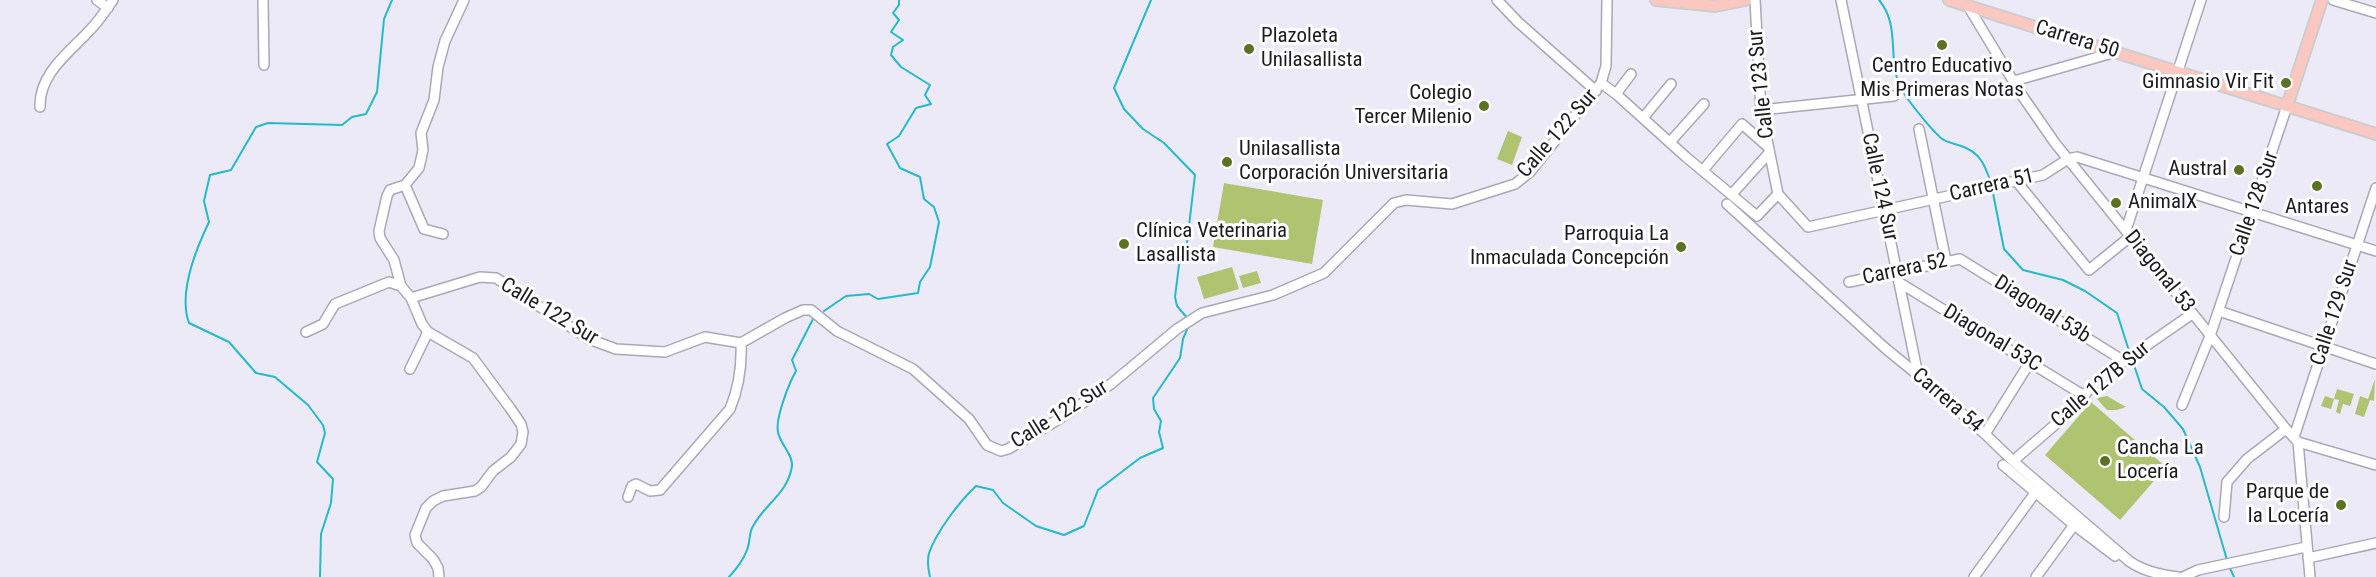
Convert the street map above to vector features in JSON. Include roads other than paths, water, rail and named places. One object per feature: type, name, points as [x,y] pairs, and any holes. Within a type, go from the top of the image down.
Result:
[{"type":"main road","points":[[1656,0],[1716,6],[1745,0]]},
{"type":"main road","name":"Carrera 50","points":[[1949,0],[2376,134]]},
{"type":"main road","name":"Calle 128 Sur","points":[[2287,106],[2322,0]]},
{"type":"street","points":[[40,107],[43,90],[59,59],[90,31],[111,4],[97,0]]},
{"type":"street","points":[[263,0],[264,65]]},
{"type":"street","points":[[439,577],[438,568],[417,543],[415,535],[426,508],[443,496],[475,491],[481,487],[493,471],[511,457],[521,444],[523,432],[521,424],[473,358],[428,332],[422,324],[411,298],[401,286],[394,260],[380,238],[390,190],[405,185],[420,168],[423,150],[421,133],[434,100],[438,67],[445,40],[464,0]]},
{"type":"street","points":[[1497,0],[1518,22],[1599,87],[1616,93],[1757,216],[1778,194]]},
{"type":"street","name":"Calle 122 Sur","points":[[411,298],[480,277],[496,278],[589,339],[616,349],[664,352],[705,337],[741,343],[785,318],[803,310],[811,310],[837,331],[913,369],[969,419],[987,445],[1001,451],[1059,419],[1111,384],[1177,329],[1202,313],[1273,295],[1324,273],[1394,203],[1406,200],[1452,204],[1515,184],[1530,172],[1599,87],[1606,66],[1607,0]]},
{"type":"street","name":"Calle 123 Sur","points":[[1755,0],[1761,110],[1778,194],[1808,227]]},
{"type":"street","name":"Calle 124 Sur","points":[[1841,0],[1918,375]]},
{"type":"street","points":[[2017,182],[2088,270],[2128,233],[2143,178],[2201,0]]},
{"type":"street","points":[[2333,0],[2376,13]]},
{"type":"street","name":"Diagonal 53","points":[[1968,6],[2020,94],[2068,159],[2296,440]]},
{"type":"street","points":[[2014,81],[2116,52]]},
{"type":"street","points":[[1616,93],[1631,74]]},
{"type":"street","points":[[1643,118],[1671,84]]},
{"type":"street","points":[[1761,110],[1894,96]]},
{"type":"street","points":[[1670,142],[1704,104]]},
{"type":"street","name":"Calle 128 Sur","points":[[2181,405],[2210,336],[2287,106]]},
{"type":"street","points":[[1704,169],[1742,124],[1769,150],[1732,194]]},
{"type":"street","points":[[1919,129],[1946,261]]},
{"type":"street","points":[[2068,159],[2077,157],[2376,251]]},
{"type":"street","name":"Carrera 51","points":[[1808,227],[2017,182],[2043,175],[2068,159]]},
{"type":"street","points":[[405,185],[424,229],[443,234]]},
{"type":"street","name":"Calle 129 Sur","points":[[2310,577],[2296,440],[2376,188]]},
{"type":"street","name":"Carrera 54","points":[[1744,204],[1727,204],[1885,348],[1986,434],[2035,493],[2074,525],[2148,577]]},
{"type":"street","name":"Carrera 52","points":[[1849,282],[1960,259]]},
{"type":"street","name":"Diagonal 53b","points":[[1960,259],[2125,361]]},
{"type":"street","points":[[306,332],[323,324],[335,304],[389,282],[401,286]]},
{"type":"street","name":"Diagonal 53C","points":[[1900,284],[2083,395]]},
{"type":"street","points":[[2218,311],[2376,364]]},
{"type":"street","name":"Calle 127B Sur","points":[[2008,463],[2072,410],[2083,395],[2125,361],[2192,314]]},
{"type":"street","points":[[410,369],[428,332]]},
{"type":"street","points":[[628,497],[634,484],[650,491],[660,490],[730,409],[736,395],[742,363],[741,343]]},
{"type":"street","points":[[1986,434],[2030,362]]},
{"type":"street","points":[[2224,517],[2227,482],[2247,459],[2286,429]]},
{"type":"street","points":[[2296,440],[2376,465]]},
{"type":"street","name":"Carrera 54","points":[[2008,463],[2129,561],[2151,572],[2178,577]]},
{"type":"street","points":[[1974,577],[2035,493]]},
{"type":"street","points":[[2036,577],[2074,525]]},
{"type":"street","points":[[2308,558],[2376,543]]},
{"type":"street","points":[[2183,577],[2198,570],[2306,547]]},
{"type":"waterway","points":[[320,577],[321,534],[331,503],[333,479],[317,462],[325,433],[323,425],[308,405],[275,377],[256,373],[229,342],[189,323],[186,311],[187,285],[194,258],[209,222],[204,201],[210,175],[231,170],[256,127],[268,123],[342,125],[352,117],[366,114],[377,92],[384,19],[392,0]]},
{"type":"waterway","points":[[824,311],[846,296],[869,294],[878,299],[918,293],[920,282],[930,267],[939,222],[934,207],[924,199],[920,177],[900,168],[887,144],[899,136],[916,108],[931,104],[925,95],[930,85],[901,67],[891,55],[893,47],[903,40],[891,32],[899,20],[893,13],[899,5],[899,0]]},
{"type":"waterway","points":[[1151,0],[1114,88],[1124,109],[1143,129],[1164,143],[1195,175],[1187,243],[1179,265],[1175,297],[1177,306],[1189,320]]},
{"type":"waterway","points":[[1879,0],[1890,23],[1895,72],[1905,95],[1940,137],[1977,156],[1984,165],[1991,183]]},
{"type":"waterway","points":[[1992,188],[2004,249],[2023,270],[2063,280],[2085,291],[2117,313],[2130,354]]},
{"type":"waterway","points":[[729,577],[745,554],[751,531],[757,520],[790,476],[792,462],[779,436],[779,419],[786,392],[796,371],[792,360],[813,319]]},
{"type":"waterway","points":[[930,577],[929,553],[937,536],[949,517],[976,486],[993,490],[1003,503],[1036,526],[1064,535],[1084,526],[1098,490],[1140,458],[1163,448],[1159,432],[1161,421],[1154,409],[1153,398],[1180,358],[1183,339],[1189,325]]},
{"type":"waterway","points":[[2132,359],[2142,389],[2164,407],[2183,429],[2200,467],[2227,560]]},
{"type":"waterway","points":[[2229,566],[2234,577]]},
{"type":"place","name":"Centro Educativo Mis Primeras Notas","points":[[1942,45]]},
{"type":"place","name":"Plazoleta Unilasallista","points":[[1249,49]]},
{"type":"place","name":"Gimnasio Vir Fit","points":[[2286,83]]},
{"type":"place","name":"Colegio Tercer Milenio","points":[[1484,106]]},
{"type":"place","name":"Unilasallista Corporación Universitaria","points":[[1227,162]]},
{"type":"place","name":"Austral","points":[[2239,170]]},
{"type":"place","name":"Antares","points":[[2317,186]]},
{"type":"place","name":"AnimalX","points":[[2116,203]]},
{"type":"place","name":"Clínica Veterinaria Lasallista","points":[[1124,244]]},
{"type":"place","name":"Parroquia La Inmaculada Concepción","points":[[1681,247]]},
{"type":"place","name":"Cancha La Locería","points":[[2105,461]]},
{"type":"place","name":"Parque de la Locería","points":[[2341,505]]}]
